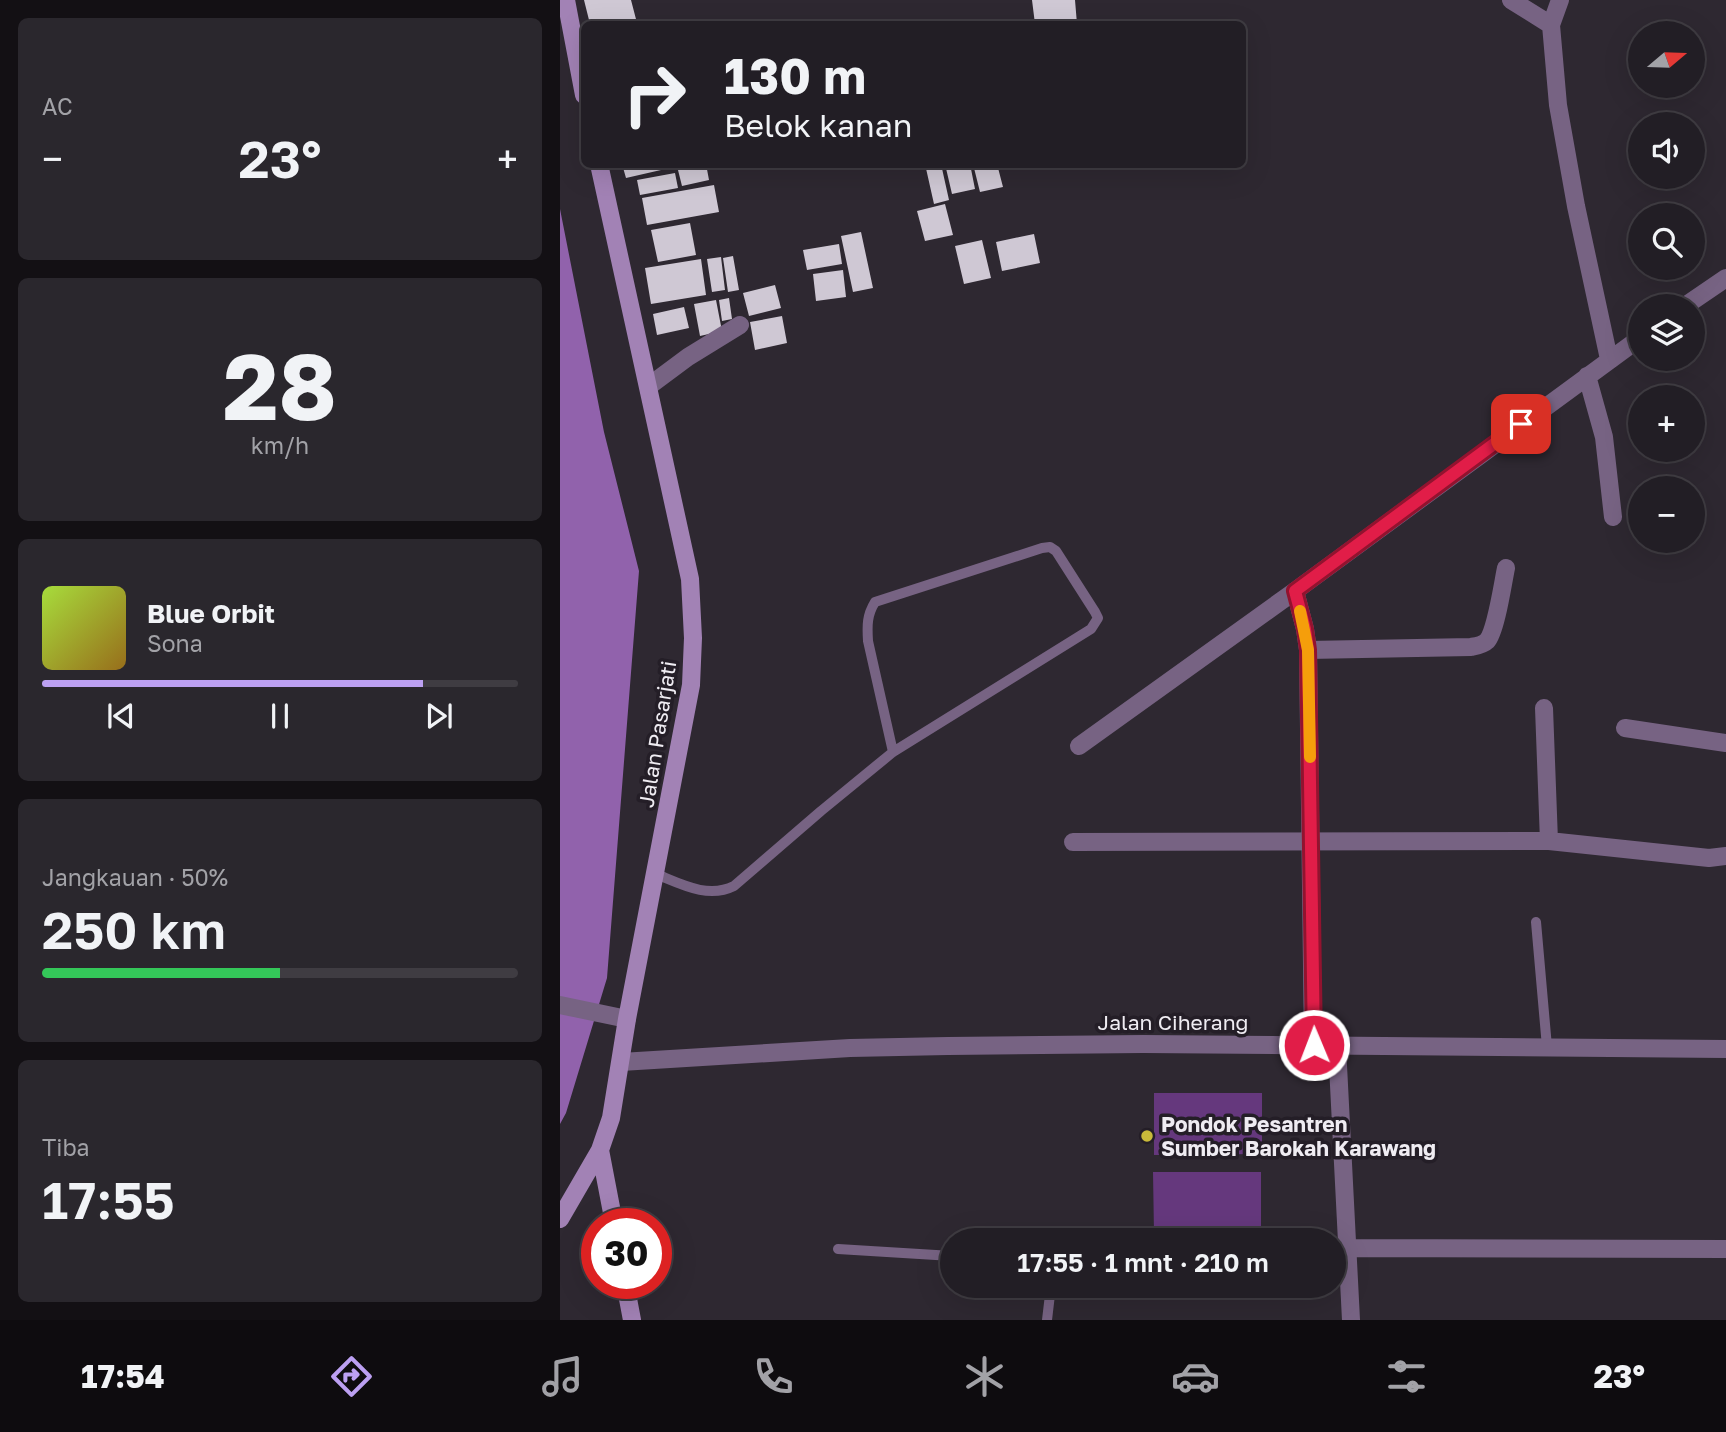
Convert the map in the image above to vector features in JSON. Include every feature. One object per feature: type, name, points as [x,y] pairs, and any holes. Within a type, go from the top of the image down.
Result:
[{"type":"main road","points":[[566,0],[581,79]]},
{"type":"main road","name":"Jalan Pasarjati","points":[[560,1219],[600,1150],[611,1118],[627,1019],[691,685],[693,638],[690,579],[600,168]]},
{"type":"main road","points":[[600,1150],[611,1208]]},
{"type":"main road","points":[[628,1299],[632,1320]]},
{"type":"street","points":[[1511,0],[1551,24]]},
{"type":"street","points":[[1560,0],[1551,24],[1564,142],[1609,359]]},
{"type":"street","points":[[1703,294],[1726,278]]},
{"type":"street","points":[[649,386],[688,357],[740,325]]},
{"type":"street","points":[[1079,746],[1628,346]]},
{"type":"street","points":[[1587,376],[1604,436],[1613,517]]},
{"type":"street","points":[[1308,650],[1480,645],[1487,640],[1494,624],[1506,568]]},
{"type":"street","points":[[1295,591],[1308,650],[1314,1045]]},
{"type":"street","points":[[1544,708],[1549,841]]},
{"type":"street","points":[[1625,728],[1726,743]]},
{"type":"street","points":[[1073,842],[1549,841],[1709,858],[1726,856]]},
{"type":"street","points":[[569,1007],[627,1019]]},
{"type":"street","name":"Jalan Ciherang","points":[[621,1062],[850,1048],[948,1046],[1314,1045],[1726,1049]]},
{"type":"street","points":[[1336,1046],[1344,1228]]},
{"type":"street","points":[[1346,1248],[1726,1249]]},
{"type":"street","points":[[1346,1260],[1351,1320]]},
{"type":"lane","points":[[656,874],[711,892],[724,891],[734,886],[893,752],[1096,624],[1098,618],[1095,612],[1056,551],[1050,547],[1042,548],[875,602],[869,611],[868,640],[893,752]]},
{"type":"lane","points":[[1536,922],[1547,1047]]},
{"type":"lane","points":[[838,1249],[940,1255]]},
{"type":"lane","points":[[1047,1320],[1050,1298]]},
{"type":"shaded area","points":[[560,209],[604,432],[639,571],[607,978],[566,1113],[560,1124]]},
{"type":"shaded area","points":[[1154,1093],[1262,1093],[1262,1154],[1154,1155]]},
{"type":"shaded area","points":[[1153,1172],[1261,1172],[1261,1228],[1154,1228]]},
{"type":"building","points":[[584,0],[631,0],[636,21],[589,21]]},
{"type":"building","points":[[1032,0],[1075,0],[1077,21],[1035,21]]},
{"type":"building","points":[[623,168],[661,168],[661,170],[626,178]]},
{"type":"building","points":[[707,168],[709,180],[682,186],[678,170]]},
{"type":"building","points":[[926,168],[942,168],[949,200],[934,204]]},
{"type":"building","points":[[946,168],[971,168],[975,189],[952,194]]},
{"type":"building","points":[[974,168],[998,168],[1003,187],[980,192]]},
{"type":"building","points":[[675,173],[678,188],[640,195],[637,180]]},
{"type":"building","points":[[714,185],[719,212],[647,225],[642,198]]},
{"type":"building","points":[[945,204],[953,235],[925,241],[917,211]]},
{"type":"building","points":[[690,223],[696,255],[658,262],[651,230]]},
{"type":"building","points":[[861,232],[873,288],[853,292],[841,236]]},
{"type":"building","points":[[1034,234],[1040,263],[1002,271],[996,242]]},
{"type":"building","points":[[982,240],[991,278],[964,284],[955,246]]},
{"type":"building","points":[[839,244],[842,264],[807,270],[803,250]]},
{"type":"building","points":[[733,256],[739,290],[728,292],[723,258]]},
{"type":"building","points":[[721,257],[725,290],[712,292],[707,259]]},
{"type":"building","points":[[701,259],[706,295],[651,304],[645,268]]},
{"type":"building","points":[[843,270],[846,297],[816,301],[813,274]]},
{"type":"building","points":[[775,285],[781,308],[749,316],[743,293]]},
{"type":"building","points":[[729,298],[732,319],[722,321],[719,300]]},
{"type":"building","points":[[716,300],[722,331],[700,336],[694,304]]},
{"type":"building","points":[[684,307],[689,328],[657,335],[653,314]]},
{"type":"building","points":[[782,316],[787,343],[755,350],[750,322]]},
{"type":"slow traffic","points":[[1300,611],[1308,650],[1310,757]]},
{"type":"place","name":"Pondok Pesantren Sumber Barokah Karawang","points":[[1147,1136]]},
{"type":"route","points":[[1314,1045],[1308,650],[1295,591],[1521,424]]}]
